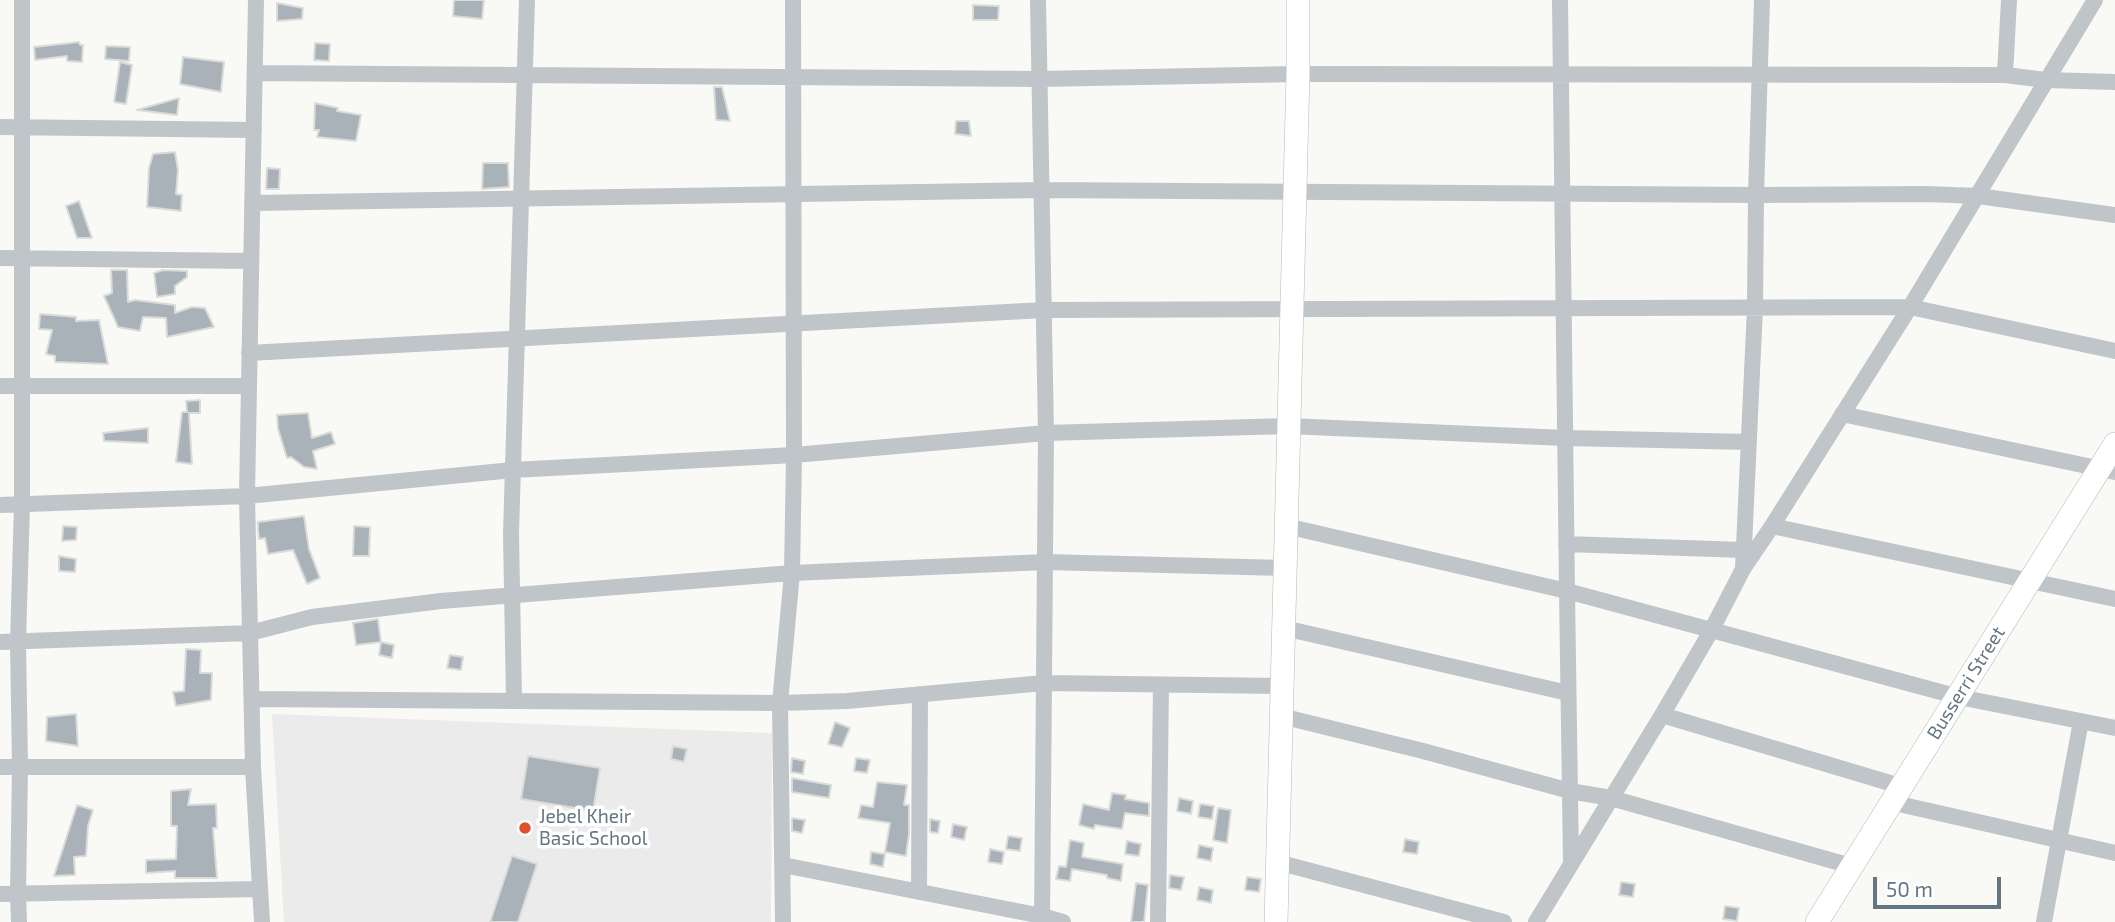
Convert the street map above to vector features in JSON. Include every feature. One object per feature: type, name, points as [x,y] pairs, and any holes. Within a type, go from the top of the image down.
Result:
[{"type":"street","points":[[19,922],[22,0]]},
{"type":"street","points":[[256,0],[247,496],[253,767],[262,922]]},
{"type":"street","points":[[514,700],[511,596],[513,470],[527,0]]},
{"type":"street","points":[[783,922],[780,703],[792,573],[794,455],[793,0]]},
{"type":"street","points":[[1038,0],[1046,433],[1042,919]]},
{"type":"street","points":[[1276,922],[1298,0]]},
{"type":"street","points":[[1560,0],[1572,864]]},
{"type":"street","points":[[1743,569],[1755,307],[1755,195],[1762,0]]},
{"type":"street","points":[[2005,75],[2009,0]]},
{"type":"street","points":[[1536,922],[1662,715],[1743,569],[1910,307],[2095,0]]},
{"type":"street","points":[[255,73],[1040,79],[1298,74],[2005,75],[2046,80],[2115,82]]},
{"type":"street","points":[[0,127],[254,130]]},
{"type":"street","points":[[252,203],[1042,190],[1926,194],[1978,196],[2115,215]]},
{"type":"street","points":[[0,258],[251,261]]},
{"type":"street","points":[[249,353],[1044,310],[1755,307],[1910,307],[2115,351]]},
{"type":"street","points":[[0,386],[249,386]]},
{"type":"street","points":[[1842,414],[2108,471]]},
{"type":"street","points":[[0,505],[247,496],[513,470],[794,455],[1046,433],[1288,426],[1565,438],[1749,442]]},
{"type":"street","name":"Busserri Street","points":[[1817,922],[2030,582],[2108,471],[2115,444]]},
{"type":"street","points":[[1286,526],[1567,591],[1959,696],[2115,728]]},
{"type":"street","points":[[1772,526],[2115,599]]},
{"type":"street","points":[[1566,544],[1744,550]]},
{"type":"street","points":[[0,642],[250,633],[312,617],[441,601],[792,573],[1045,562],[1285,568]]},
{"type":"street","points":[[1283,628],[1568,693]]},
{"type":"street","points":[[252,699],[780,703],[847,701],[1044,683],[1282,686]]},
{"type":"street","points":[[1158,922],[1161,685]]},
{"type":"street","points":[[919,892],[920,694]]},
{"type":"street","points":[[1662,715],[1895,794],[2059,842],[2115,853]]},
{"type":"street","points":[[1281,716],[1570,791],[1611,799],[1851,866]]},
{"type":"street","points":[[2044,922],[2081,721]]},
{"type":"street","points":[[0,767],[253,767]]},
{"type":"street","points":[[1277,862],[1504,922]]},
{"type":"street","points":[[783,865],[1063,922]]},
{"type":"street","points":[[0,894],[258,889]]},
{"type":"shaded area","name":"Jebel Kheir Basic School","points":[[272,714],[772,733],[771,922],[284,922]]},
{"type":"building","points":[[454,0],[484,0],[482,19],[453,16]]},
{"type":"building","points":[[277,3],[303,8],[302,19],[277,21]]},
{"type":"building","points":[[973,5],[999,6],[998,20],[973,20]]},
{"type":"building","points":[[79,42],[83,45],[82,62],[67,61],[67,56],[35,60],[34,47]]},
{"type":"building","points":[[315,43],[330,44],[329,61],[314,60]]},
{"type":"building","points":[[106,46],[130,47],[129,61],[105,59]]},
{"type":"building","points":[[183,57],[224,62],[221,92],[180,84]]},
{"type":"building","points":[[120,62],[132,65],[126,104],[114,102]]},
{"type":"building","points":[[714,87],[722,87],[730,121],[716,120]]},
{"type":"building","points":[[179,98],[177,115],[137,110]]},
{"type":"building","points":[[315,103],[338,108],[337,111],[361,115],[356,141],[317,137],[319,130],[314,130]]},
{"type":"building","points":[[956,121],[969,121],[971,136],[955,134]]},
{"type":"building","points":[[175,152],[178,170],[176,194],[182,195],[181,211],[147,207],[149,168],[153,154]]},
{"type":"building","points":[[483,163],[508,163],[509,187],[482,189]]},
{"type":"building","points":[[267,168],[280,169],[279,189],[266,189]]},
{"type":"building","points":[[79,201],[92,238],[77,238],[66,206]]},
{"type":"building","points":[[111,270],[127,270],[128,302],[135,300],[175,305],[175,313],[192,307],[205,308],[214,327],[167,337],[166,318],[143,317],[140,331],[118,327],[104,296],[112,293]]},
{"type":"building","points":[[163,270],[187,271],[187,277],[175,286],[175,294],[157,297],[154,273]]},
{"type":"building","points":[[40,314],[76,317],[76,321],[99,320],[108,364],[55,362],[55,356],[46,354],[52,330],[39,329]]},
{"type":"building","points":[[200,400],[200,413],[189,413],[192,464],[176,462],[182,412],[187,412],[186,401]]},
{"type":"building","points":[[308,413],[312,438],[331,432],[335,444],[313,451],[317,469],[304,467],[291,457],[287,458],[278,429],[277,415]]},
{"type":"building","points":[[148,428],[148,443],[104,441],[103,433]]},
{"type":"building","points":[[304,516],[309,549],[320,578],[307,584],[293,550],[268,554],[265,538],[259,539],[258,530],[258,522]]},
{"type":"building","points":[[63,526],[77,527],[76,540],[62,541]]},
{"type":"building","points":[[354,526],[370,527],[369,556],[353,556]]},
{"type":"building","points":[[59,556],[76,559],[75,572],[59,571]]},
{"type":"building","points":[[378,619],[381,642],[356,645],[353,623]]},
{"type":"building","points":[[381,642],[394,645],[392,658],[379,655]]},
{"type":"building","points":[[186,649],[201,650],[200,673],[212,673],[211,700],[176,706],[173,692],[184,691]]},
{"type":"building","points":[[450,655],[463,657],[461,670],[447,668]]},
{"type":"building","points":[[76,714],[78,746],[46,741],[47,717]]},
{"type":"building","points":[[835,722],[850,728],[842,747],[828,744]]},
{"type":"building","points":[[673,746],[687,749],[684,762],[671,759]]},
{"type":"building","points":[[528,756],[600,768],[593,811],[521,799]]},
{"type":"building","points":[[792,758],[805,761],[803,774],[791,772]]},
{"type":"building","points":[[856,758],[870,760],[867,773],[854,771]]},
{"type":"building","points":[[792,778],[831,785],[829,798],[792,792]]},
{"type":"building","points":[[877,782],[907,785],[904,805],[909,805],[906,856],[885,852],[890,823],[858,818],[861,805],[873,807]]},
{"type":"building","points":[[191,789],[188,805],[216,804],[217,828],[213,828],[217,878],[175,878],[175,871],[146,873],[146,860],[176,859],[177,826],[171,826],[171,791]]},
{"type":"building","points":[[1112,793],[1126,795],[1125,799],[1149,803],[1149,816],[1125,813],[1122,829],[1095,825],[1094,829],[1079,825],[1083,804],[1109,810]]},
{"type":"building","points":[[1179,798],[1193,801],[1191,814],[1177,811]]},
{"type":"building","points":[[1200,804],[1214,806],[1212,819],[1198,817]]},
{"type":"building","points":[[77,805],[93,810],[88,826],[86,856],[74,857],[75,875],[54,876]]},
{"type":"building","points":[[1218,808],[1231,810],[1227,843],[1213,840]]},
{"type":"building","points":[[792,818],[805,820],[802,833],[792,831]]},
{"type":"building","points":[[930,819],[940,821],[938,833],[930,832]]},
{"type":"building","points":[[953,824],[967,827],[964,840],[951,837]]},
{"type":"building","points":[[1008,836],[1022,838],[1020,851],[1006,849]]},
{"type":"building","points":[[1405,839],[1419,842],[1417,854],[1403,852]]},
{"type":"building","points":[[1070,840],[1084,843],[1082,857],[1123,864],[1121,881],[1107,878],[1107,875],[1072,869],[1070,881],[1056,879],[1059,866],[1066,867]]},
{"type":"building","points":[[1127,841],[1141,844],[1139,856],[1125,854]]},
{"type":"building","points":[[1199,845],[1213,848],[1211,861],[1197,858]]},
{"type":"building","points":[[990,849],[1004,852],[1002,864],[988,862]]},
{"type":"building","points":[[871,852],[885,854],[883,867],[870,864]]},
{"type":"building","points":[[512,856],[537,864],[518,922],[490,922]]},
{"type":"building","points":[[1170,875],[1184,877],[1181,890],[1169,888]]},
{"type":"building","points":[[1247,877],[1261,879],[1259,892],[1245,890]]},
{"type":"building","points":[[1621,882],[1635,884],[1633,897],[1619,895]]},
{"type":"building","points":[[1136,883],[1148,885],[1144,922],[1131,922]]},
{"type":"building","points":[[1199,887],[1213,890],[1211,903],[1197,900]]},
{"type":"building","points":[[1725,906],[1739,908],[1737,921],[1723,919]]},
{"type":"place","name":"Jebel Kheir Basic School","points":[[525,828]]}]
